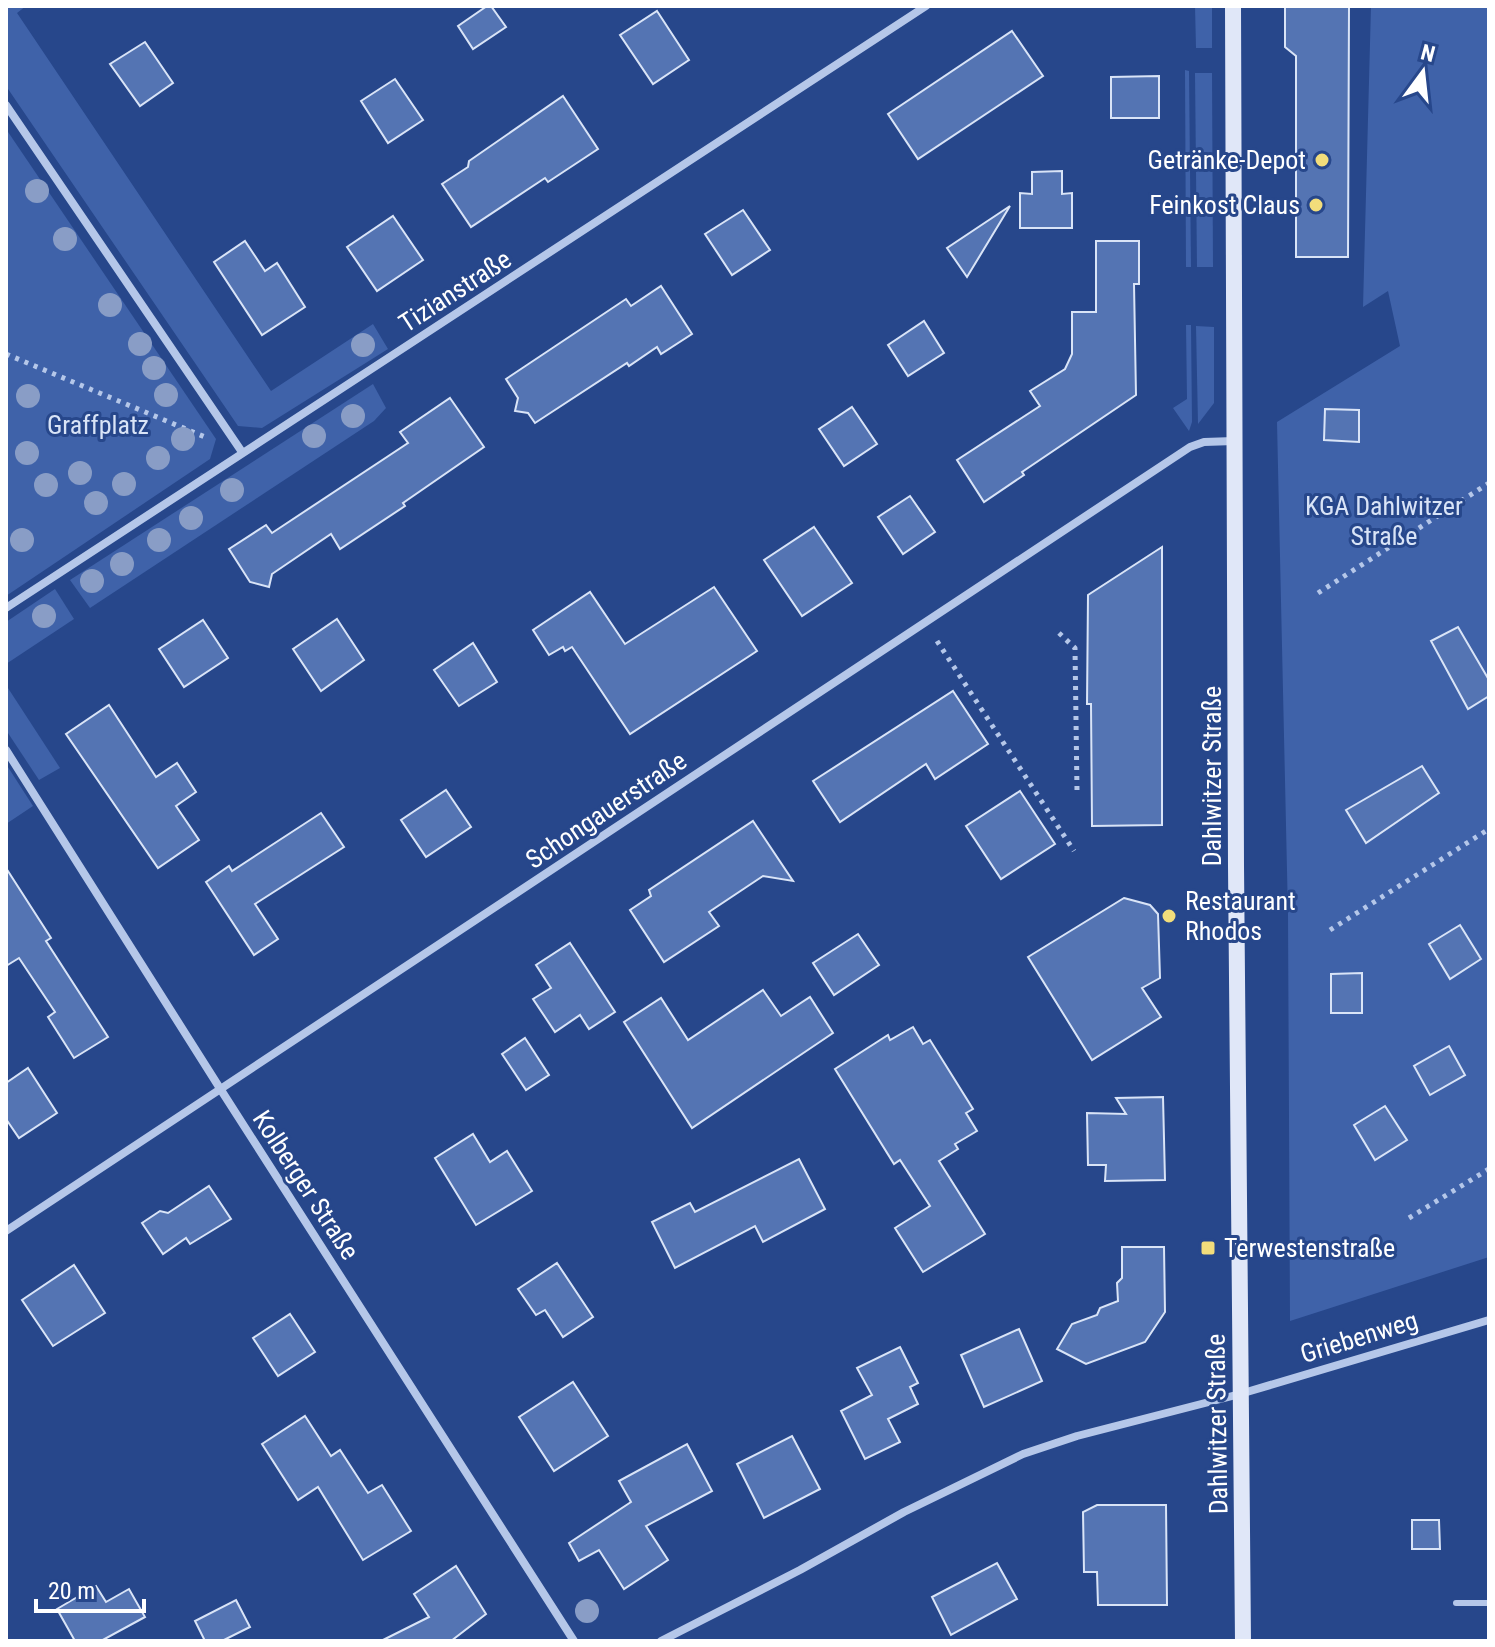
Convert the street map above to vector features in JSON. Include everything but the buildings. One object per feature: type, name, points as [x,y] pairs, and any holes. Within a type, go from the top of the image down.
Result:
[{"type":"main road","name":"Dahlwitzer Straße","points":[[1233,6],[1243,1641]]},
{"type":"street","name":"Tizianstraße","points":[[6,608],[926,6]]},
{"type":"street","points":[[6,105],[242,452]]},
{"type":"street","name":"Schongauerstraße","points":[[6,1231],[1190,447],[1204,442],[1234,441]]},
{"type":"street","name":"Kolberger Straße","points":[[6,750],[574,1641]]},
{"type":"street","name":"Griebenweg","points":[[1240,1394],[1489,1320]]},
{"type":"street","points":[[661,1641],[800,1570],[904,1512],[1023,1454],[1077,1436],[1240,1394]]},
{"type":"lane","points":[[1456,1603],[1489,1603]]},
{"type":"path","points":[[6,354],[242,452]]},
{"type":"path","points":[[1318,593],[1489,483]]},
{"type":"path","points":[[925,623],[1074,851]]},
{"type":"path","points":[[1059,633],[1075,648],[1077,791]]},
{"type":"path","points":[[1330,930],[1489,829]]},
{"type":"path","points":[[1409,1218],[1489,1169]]},
{"type":"green space","points":[[6,6],[26,6],[17,13],[271,391],[373,324],[388,349],[262,428],[238,426],[6,86]]},
{"type":"green space","points":[[1195,6],[1212,6],[1212,48],[1196,48]]},
{"type":"green space","name":"KGA Dahlwitzer Straße","points":[[1371,6],[1489,6],[1489,1257],[1290,1321],[1288,915],[1277,422],[1400,346],[1388,291],[1363,307]]},
{"type":"green space","points":[[1185,70],[1189,71],[1191,267],[1186,267]]},
{"type":"green space","points":[[1195,73],[1212,73],[1213,267],[1197,267]]},
{"type":"green space","name":"Graffplatz","points":[[6,129],[216,439],[210,459],[6,596]]},
{"type":"green space","points":[[1186,325],[1191,325],[1192,422],[1189,431],[1173,408],[1187,399]]},
{"type":"green space","points":[[1196,326],[1214,327],[1214,403],[1198,424]]},
{"type":"green space","points":[[373,384],[386,408],[374,421],[90,608],[70,580]]},
{"type":"green space","points":[[55,589],[74,619],[6,664],[6,622]]},
{"type":"green space","points":[[6,685],[60,768],[39,780],[6,730]]},
{"type":"green space","points":[[6,764],[33,806],[6,824]]},
{"type":"place","name":"Getränke-Depot","points":[[1322,160]]},
{"type":"place","name":"Feinkost Claus","points":[[1316,205]]},
{"type":"place","name":"Restaurant Rhodos","points":[[1169,916]]},
{"type":"place","name":"Terwestenstraße","points":[[1208,1248]]}]
